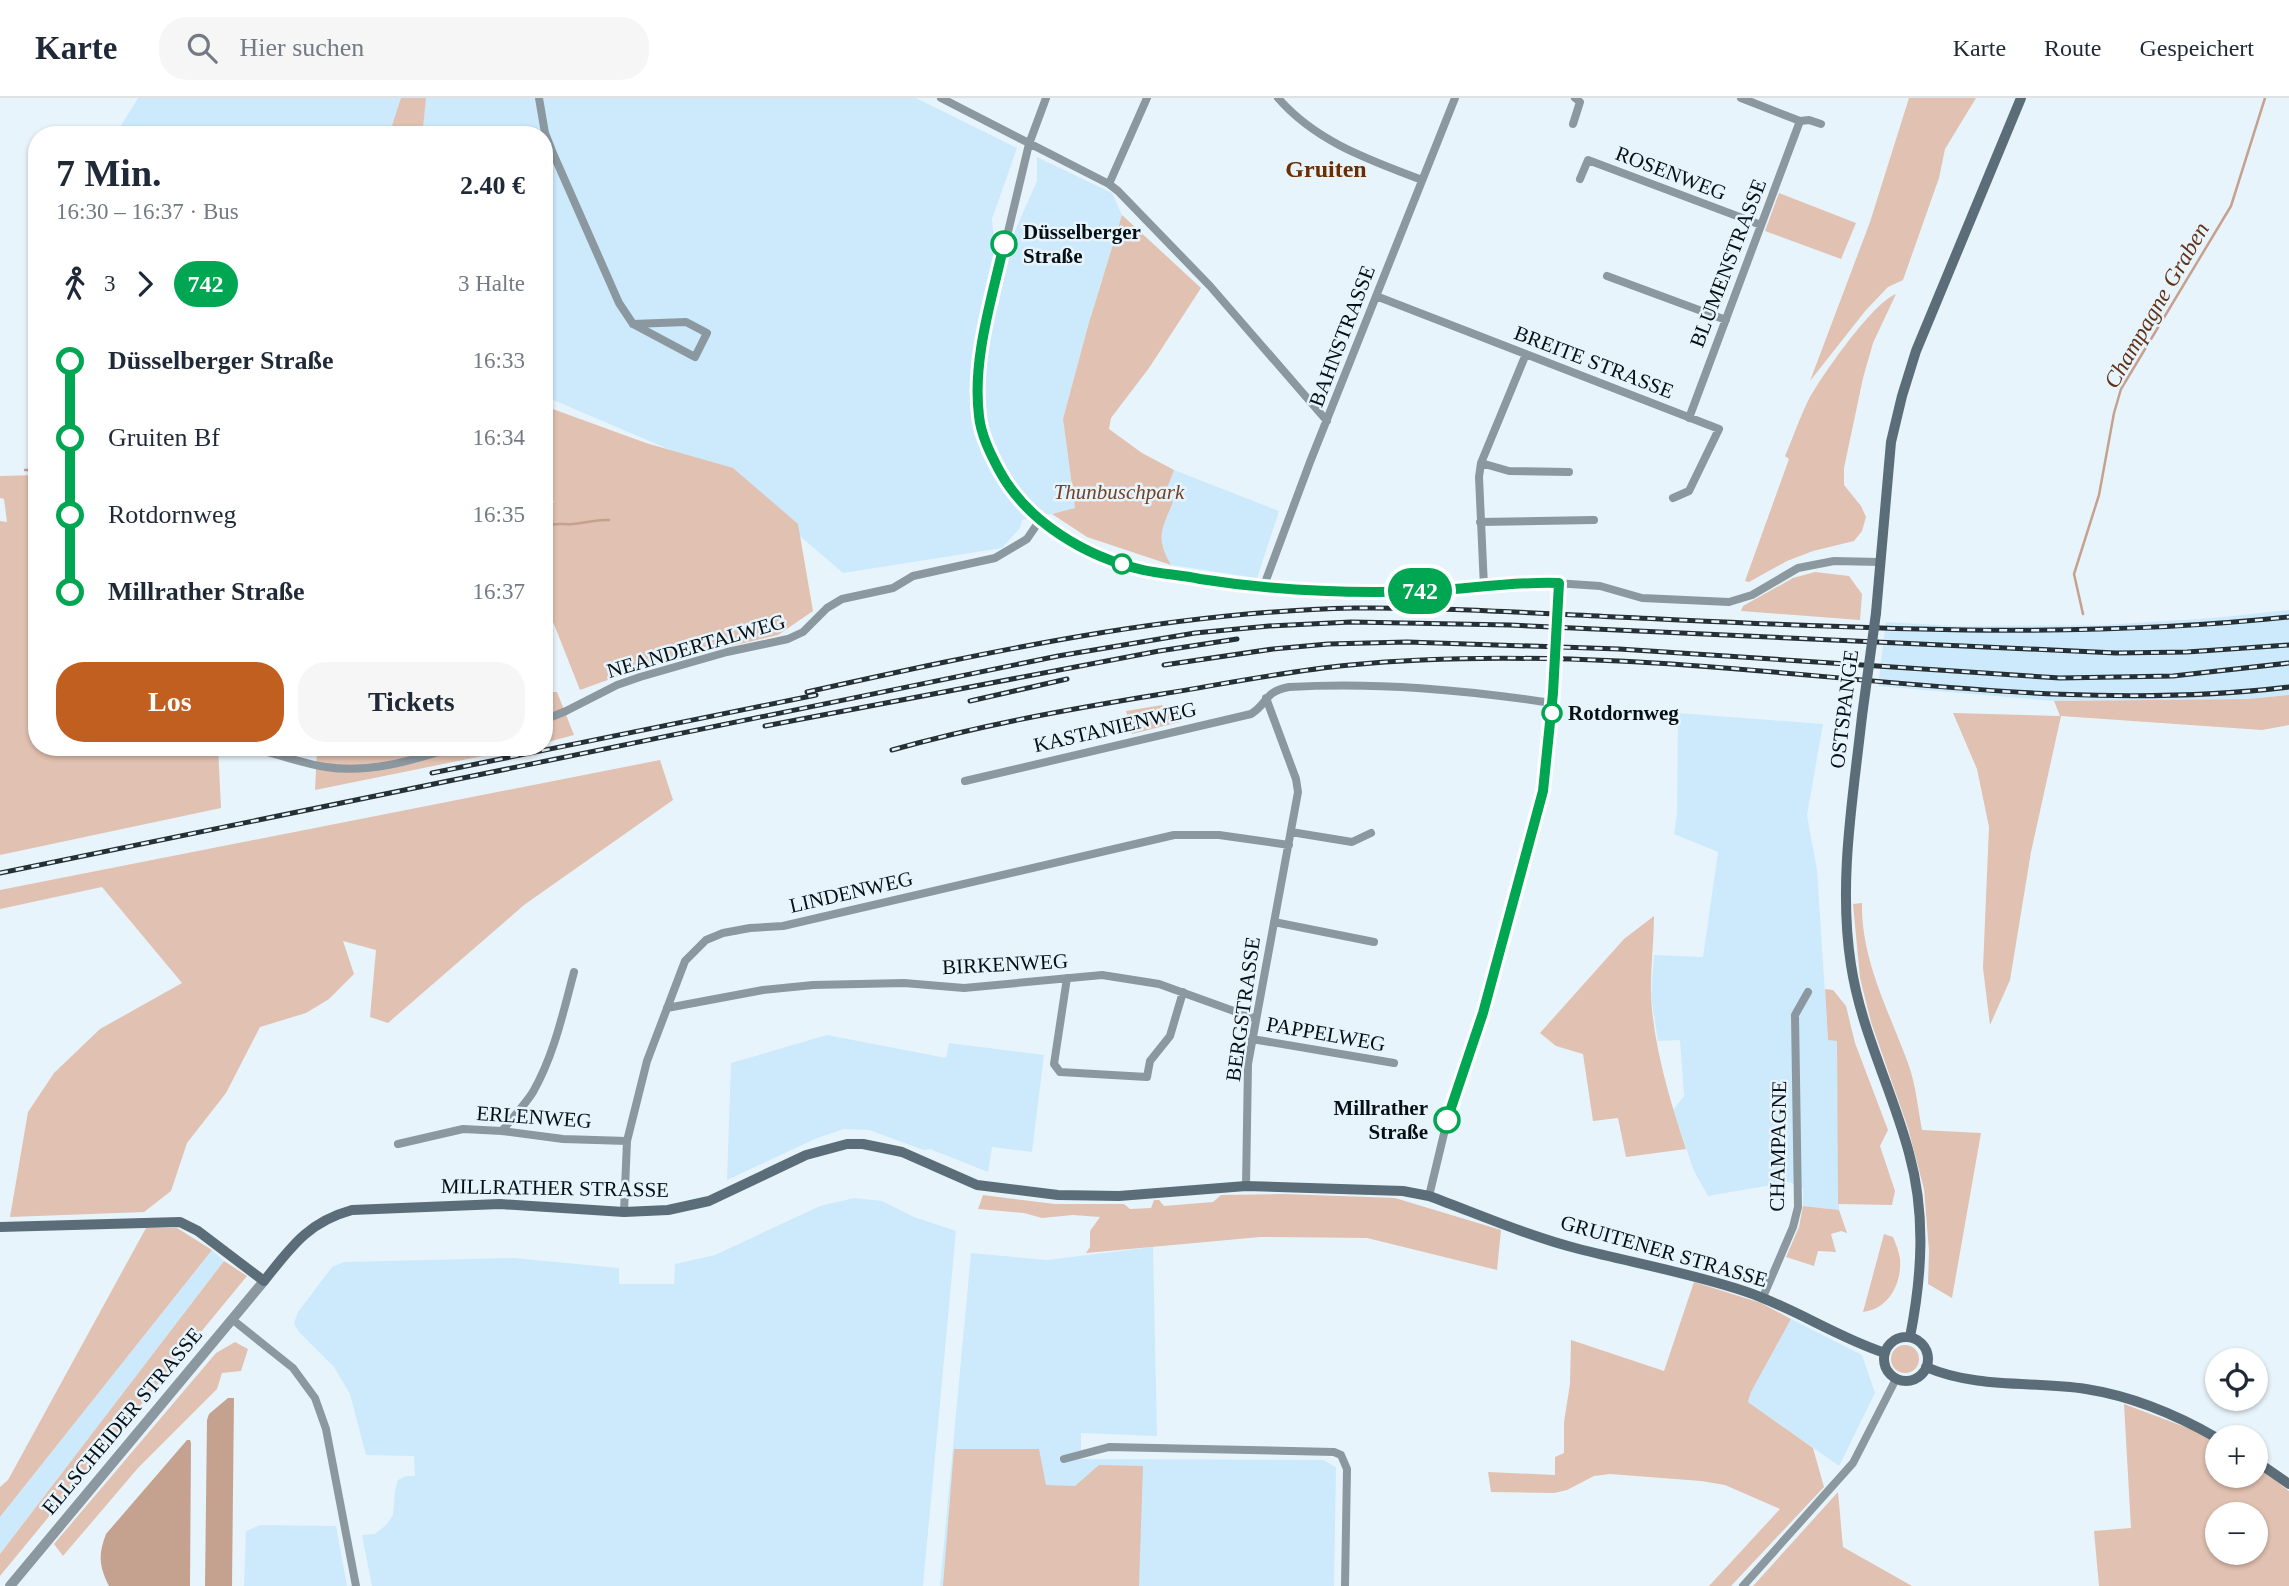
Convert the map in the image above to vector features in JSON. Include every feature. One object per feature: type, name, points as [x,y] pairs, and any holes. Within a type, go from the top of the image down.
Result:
[{"type":"main road","name":"OSTSPANGE","points":[[1910,1338],[1922,1243],[1914,1172],[1897,1113],[1863,1021],[1847,929],[1847,862],[1876,612],[1891,442],[1907,376],[2021,98]]},
{"type":"main road","name":"MILLRATHER STRASSE","points":[[264,1281],[293,1245],[311,1228],[333,1216],[352,1210],[514,1204],[624,1212],[668,1210],[709,1200],[806,1155],[847,1144],[863,1144],[902,1152],[977,1185],[1025,1192],[1107,1196],[1246,1186],[1384,1189],[1429,1196]]},
{"type":"main road","name":"GRUITENER STRASSE","points":[[1429,1196],[1578,1249],[1665,1269],[1762,1297],[1885,1353]]},
{"type":"main road","points":[[0,1227],[180,1222],[198,1231],[264,1281]]},
{"type":"main road","points":[[1910,1338],[1920,1342],[1925,1349],[1928,1357],[1926,1367],[1916,1379],[1896,1379],[1886,1369],[1885,1353],[1896,1340],[1910,1338]]},
{"type":"main road","points":[[1926,1367],[1940,1374],[1967,1379],[2085,1389],[2132,1400],[2205,1431]]},
{"type":"main road","points":[[2268,1469],[2289,1484]]},
{"type":"street","points":[[539,98],[544,126]]},
{"type":"street","points":[[941,98],[1109,184],[1210,286],[1327,421]]},
{"type":"street","points":[[1046,98],[1028,144],[986,324],[978,400],[984,436],[996,464],[1022,503],[1064,537],[1097,555],[1142,570],[1263,588],[1342,593],[1484,587],[1523,582],[1600,586],[1642,598],[1729,602],[1752,595],[1798,568],[1834,561],[1880,562]]},
{"type":"street","points":[[1109,184],[1147,98]]},
{"type":"street","points":[[1278,98],[1321,135],[1352,153],[1422,180]]},
{"type":"street","name":"BAHNSTRASSE","points":[[1263,588],[1455,98]]},
{"type":"street","points":[[1573,124],[1580,102],[1575,98]]},
{"type":"street","points":[[1741,98],[1800,121],[1809,120],[1821,124]]},
{"type":"street","name":"BLUMENSTRASSE","points":[[1689,418],[1800,121]]},
{"type":"street","points":[[553,153],[619,303],[633,324],[695,358],[708,333],[686,322],[633,324]]},
{"type":"street","name":"ROSENWEG","points":[[1580,179],[1588,160],[1761,225]]},
{"type":"street","points":[[1607,276],[1726,320]]},
{"type":"street","name":"BREITE STRASSE","points":[[1376,296],[1718,429],[1689,491],[1673,498]]},
{"type":"street","points":[[1484,587],[1479,477],[1482,463],[1526,354]]},
{"type":"street","points":[[1482,463],[1509,471],[1569,472]]},
{"type":"street","name":"NEANDERTALWEG","points":[[553,716],[617,685],[640,677],[727,652],[788,639],[803,632],[827,608],[842,599],[893,588],[913,576],[995,558],[1027,539],[1040,520]]},
{"type":"street","points":[[1480,522],[1594,520]]},
{"type":"street","points":[[1429,1196],[1447,1121],[1483,1013],[1546,773],[1559,583]]},
{"type":"street","points":[[1266,698],[1274,690],[1289,687],[1384,685],[1473,692],[1552,704]]},
{"type":"street","name":"KASTANIENWEG","points":[[965,781],[1251,714],[1259,710],[1266,698]]},
{"type":"street","name":"BERGSTRASSE","points":[[1246,1186],[1248,1063],[1297,805],[1296,779],[1266,698]]},
{"type":"street","points":[[279,756],[308,764],[349,769],[395,764],[423,756]]},
{"type":"street","points":[[1291,832],[1352,842],[1371,833]]},
{"type":"street","name":"LINDENWEG","points":[[624,1212],[627,1140],[647,1061],[685,961],[706,940],[723,933],[750,928],[783,926],[1174,835],[1219,835],[1289,845]]},
{"type":"street","name":"BERGSTRASSE","points":[[1274,922],[1374,942]]},
{"type":"street","points":[[502,1131],[531,1094],[544,1071],[555,1042],[574,972]]},
{"type":"street","name":"BIRKENWEG","points":[[667,1008],[763,990],[813,985],[904,983],[964,988],[1102,975],[1135,979],[1183,992],[1256,1019]]},
{"type":"street","points":[[1067,978],[1054,1064],[1060,1072],[1147,1077],[1150,1061],[1170,1036],[1183,992]]},
{"type":"street","name":"CHAMPAGNE","points":[[1762,1297],[1793,1227],[1798,1207],[1795,1016],[1808,992]]},
{"type":"street","name":"PAPPELWEG","points":[[1252,1039],[1394,1063]]},
{"type":"street","name":"ERLENWEG","points":[[398,1144],[463,1129],[563,1139],[627,1140]]},
{"type":"street","name":"ELLSCHEIDER STRASSE","points":[[10,1586],[264,1281]]},
{"type":"street","points":[[233,1320],[293,1368],[315,1398],[326,1429],[356,1586]]},
{"type":"street","points":[[1743,1586],[1853,1463],[1896,1379]]},
{"type":"street","points":[[1064,1460],[1109,1447],[1327,1451],[1341,1455],[1347,1469],[1345,1586]]},
{"type":"shaded area","points":[[138,98],[916,98],[1017,148],[992,219],[995,254],[983,302],[998,306],[1014,233],[1037,181],[1037,157],[1112,193],[1122,215],[1063,419],[1075,509],[1022,520],[1020,528],[1002,548],[843,573],[729,475],[553,400],[553,126],[121,126]]},
{"type":"shaded area","points":[[1174,470],[1279,511],[1257,578],[1171,565],[1161,549],[1162,529],[1173,502],[1165,495]]},
{"type":"shaded area","points":[[2289,610],[2289,695],[2249,699],[2054,701],[1878,686],[1886,622],[1955,626],[2104,625]]},
{"type":"shaded area","points":[[1678,713],[1823,724],[1807,815],[1817,870],[1828,1039],[1837,1040],[1839,1210],[1803,1206],[1803,1188],[1789,1182],[1708,1196],[1694,1171],[1673,1110],[1684,1096],[1680,1040],[1658,1041],[1651,996],[1654,955],[1703,957],[1718,852],[1674,834],[1677,814]]},
{"type":"shaded area","points":[[827,1035],[946,1058],[949,1043],[1044,1055],[1032,1152],[992,1147],[988,1172],[930,1149],[924,1150],[869,1130],[844,1129],[817,1138],[727,1180],[731,1063]]},
{"type":"shaded area","points":[[854,1198],[882,1201],[914,1217],[956,1231],[923,1586],[372,1586],[362,1535],[375,1534],[393,1515],[398,1480],[415,1476],[414,1456],[366,1455],[350,1394],[334,1367],[298,1331],[294,1323],[298,1312],[332,1267],[344,1262],[514,1258],[619,1268],[619,1284],[674,1284],[675,1264],[715,1255],[820,1206]]},
{"type":"shaded area","points":[[1153,1247],[1157,1436],[1081,1433],[1081,1459],[1323,1460],[1336,1467],[1334,1586],[940,1586],[971,1253],[1047,1260]]},
{"type":"shaded area","points":[[212,1250],[224,1261],[0,1554],[0,1517]]},
{"type":"shaded area","points":[[1791,1319],[1862,1355],[1875,1393],[1839,1466],[1748,1402]]},
{"type":"shaded area","points":[[228,1398],[234,1398],[232,1586],[205,1586],[207,1420],[209,1414]]},
{"type":"shaded area","points":[[187,1440],[191,1443],[190,1586],[109,1586],[101,1560],[106,1534]]},
{"type":"shaded area","points":[[260,1525],[336,1526],[347,1586],[244,1586],[246,1531]]},
{"type":"green space","points":[[401,98],[426,98],[423,126],[392,126]]},
{"type":"green space","points":[[1909,98],[1976,98],[1945,149],[1939,178],[1903,280],[1888,287],[1866,310],[1810,381],[1870,222]]},
{"type":"green space","points":[[1779,193],[1856,223],[1841,259],[1765,231]]},
{"type":"green space","name":"Thunbuschpark","points":[[1122,215],[1201,288],[1149,368],[1111,418],[1109,429],[1142,453],[1174,470],[1165,494],[1173,502],[1162,534],[1163,548],[1171,565],[1087,537],[1052,514],[1075,508],[1063,419]]},
{"type":"green space","points":[[1896,294],[1873,343],[1844,468],[1844,485],[1861,506],[1866,517],[1862,531],[1854,541],[1813,551],[1787,561],[1749,582],[1745,581],[1789,459],[1785,456],[1808,401],[1861,325],[1886,300]]},
{"type":"green space","points":[[553,409],[646,443],[733,468],[798,524],[813,611],[778,635],[646,666],[580,690],[553,622]]},
{"type":"green space","points":[[28,475],[28,756],[218,756],[221,808],[0,855],[0,521],[7,522],[4,499],[0,498],[0,476]]},
{"type":"green space","points":[[1815,572],[1849,576],[1862,594],[1860,620],[1741,611],[1743,606],[1793,578]]},
{"type":"green space","points":[[553,692],[557,692],[574,735],[553,741]]},
{"type":"green space","points":[[2289,695],[2289,725],[2262,730],[2061,716],[2031,852],[2010,980],[1990,1025],[1983,968],[1989,827],[1977,769],[1953,713],[2060,716],[2054,701],[2249,699]]},
{"type":"green space","points":[[1162,705],[1180,722],[1132,734],[1126,711]]},
{"type":"green space","points":[[317,756],[483,756],[315,790]]},
{"type":"green space","points":[[660,760],[673,800],[524,905],[388,1023],[370,1017],[376,950],[343,941],[354,974],[329,999],[306,1013],[260,1027],[226,1093],[187,1143],[171,1191],[144,1212],[10,1217],[28,1112],[54,1073],[100,1029],[182,983],[102,887],[0,909],[0,890]]},
{"type":"green space","points":[[1862,903],[1871,966],[1911,1074],[1922,1130],[1981,1133],[1952,1298],[1928,1284],[1929,1251],[1924,1189],[1908,1128],[1871,1022],[1860,978],[1853,904]]},
{"type":"green space","points":[[1654,916],[1651,987],[1655,1036],[1686,1149],[1626,1157],[1618,1118],[1593,1121],[1583,1054],[1556,1046],[1540,1033],[1624,939]]},
{"type":"green space","points":[[1825,989],[1833,990],[1846,1006],[1855,1043],[1888,1130],[1880,1146],[1895,1191],[1892,1205],[1838,1204],[1837,1041],[1828,1040]]},
{"type":"green space","points":[[983,1195],[1055,1204],[1124,1204],[1130,1209],[1151,1208],[1154,1200],[1159,1200],[1164,1206],[1213,1202],[1221,1195],[1395,1198],[1501,1230],[1497,1270],[1367,1238],[1260,1237],[1086,1253],[1090,1247],[1090,1231],[1100,1217],[1073,1215],[1042,1218],[1024,1213],[978,1209]]},
{"type":"green space","points":[[1803,1206],[1839,1210],[1847,1233],[1841,1231],[1831,1234],[1836,1252],[1818,1251],[1814,1266],[1786,1257],[1799,1227]]},
{"type":"green space","points":[[146,1228],[177,1228],[212,1250],[0,1517],[0,1487],[8,1480]]},
{"type":"green space","points":[[1884,1234],[1893,1237],[1897,1248],[1900,1259],[1899,1277],[1887,1300],[1872,1310],[1863,1312]]},
{"type":"green space","points":[[224,1261],[247,1276],[0,1576],[0,1554]]},
{"type":"green space","points":[[1694,1282],[1761,1303],[1791,1319],[1748,1402],[1813,1448],[1824,1487],[1731,1586],[1709,1586],[1780,1509],[1725,1485],[1610,1474],[1594,1476],[1567,1490],[1554,1493],[1491,1492],[1488,1472],[1555,1475],[1555,1457],[1564,1453],[1571,1340],[1664,1371]]},
{"type":"green space","points":[[235,1342],[248,1349],[241,1371],[222,1373],[217,1389],[138,1468],[63,1556],[54,1544],[216,1353]]},
{"type":"green space","points":[[1905,1345],[1915,1349],[1919,1359],[1915,1369],[1905,1373],[1895,1369],[1891,1359],[1895,1349]]},
{"type":"green space","points":[[2124,1404],[2205,1435],[2205,1488],[2268,1488],[2268,1474],[2289,1491],[2289,1586],[2099,1586],[2094,1531],[2131,1528]]},
{"type":"green space","points":[[954,1449],[1039,1449],[1046,1485],[1075,1486],[1099,1465],[1143,1466],[1139,1586],[943,1586]]},
{"type":"green space","points":[[1838,1492],[1843,1547],[1912,1586],[1753,1586]]},
{"type":"waterway","name":"Champagne Graben","points":[[2083,614],[2074,574],[2099,495],[2121,389],[2231,206],[2265,98]]},
{"type":"waterway","points":[[553,524],[609,520]]},
{"type":"railway","points":[[807,692],[1079,636],[1216,617],[1285,611],[1419,608],[1952,630],[2121,629],[2289,617]]},
{"type":"railway","points":[[0,873],[1058,656],[1195,633],[1351,622],[1510,625],[2116,653],[2187,652],[2289,645]]},
{"type":"railway","points":[[765,726],[1159,651],[1237,639]]},
{"type":"railway","points":[[1164,665],[1273,649],[1328,644],[1407,642],[1619,649],[2060,678],[2173,676],[2289,663]]},
{"type":"railway","points":[[892,750],[992,725],[1128,700],[1303,671],[1417,660],[1518,658],[1619,661],[1954,688],[2122,696],[2205,694],[2289,687]]},
{"type":"railway","points":[[970,701],[1067,679]]},
{"type":"railway","points":[[553,748],[816,695]]},
{"type":"railway","points":[[432,773],[516,756]]},
{"type":"bus line","name":"742","points":[[1004,244],[982,344],[978,379],[979,417],[990,453],[1007,484],[1040,520],[1064,537],[1097,555],[1142,570],[1263,588],[1342,593],[1426,591],[1523,582],[1559,583],[1553,693],[1543,791],[1483,1013],[1447,1120]]},
{"type":"place","name":"Düsselberger Straße","points":[[1004,244]]},
{"type":"place","name":"Rotdornweg","points":[[1552,713]]},
{"type":"place","name":"Millrather Straße","points":[[1447,1120]]},
{"type":"district","name":"Gruiten","points":[[1326,169]]}]
